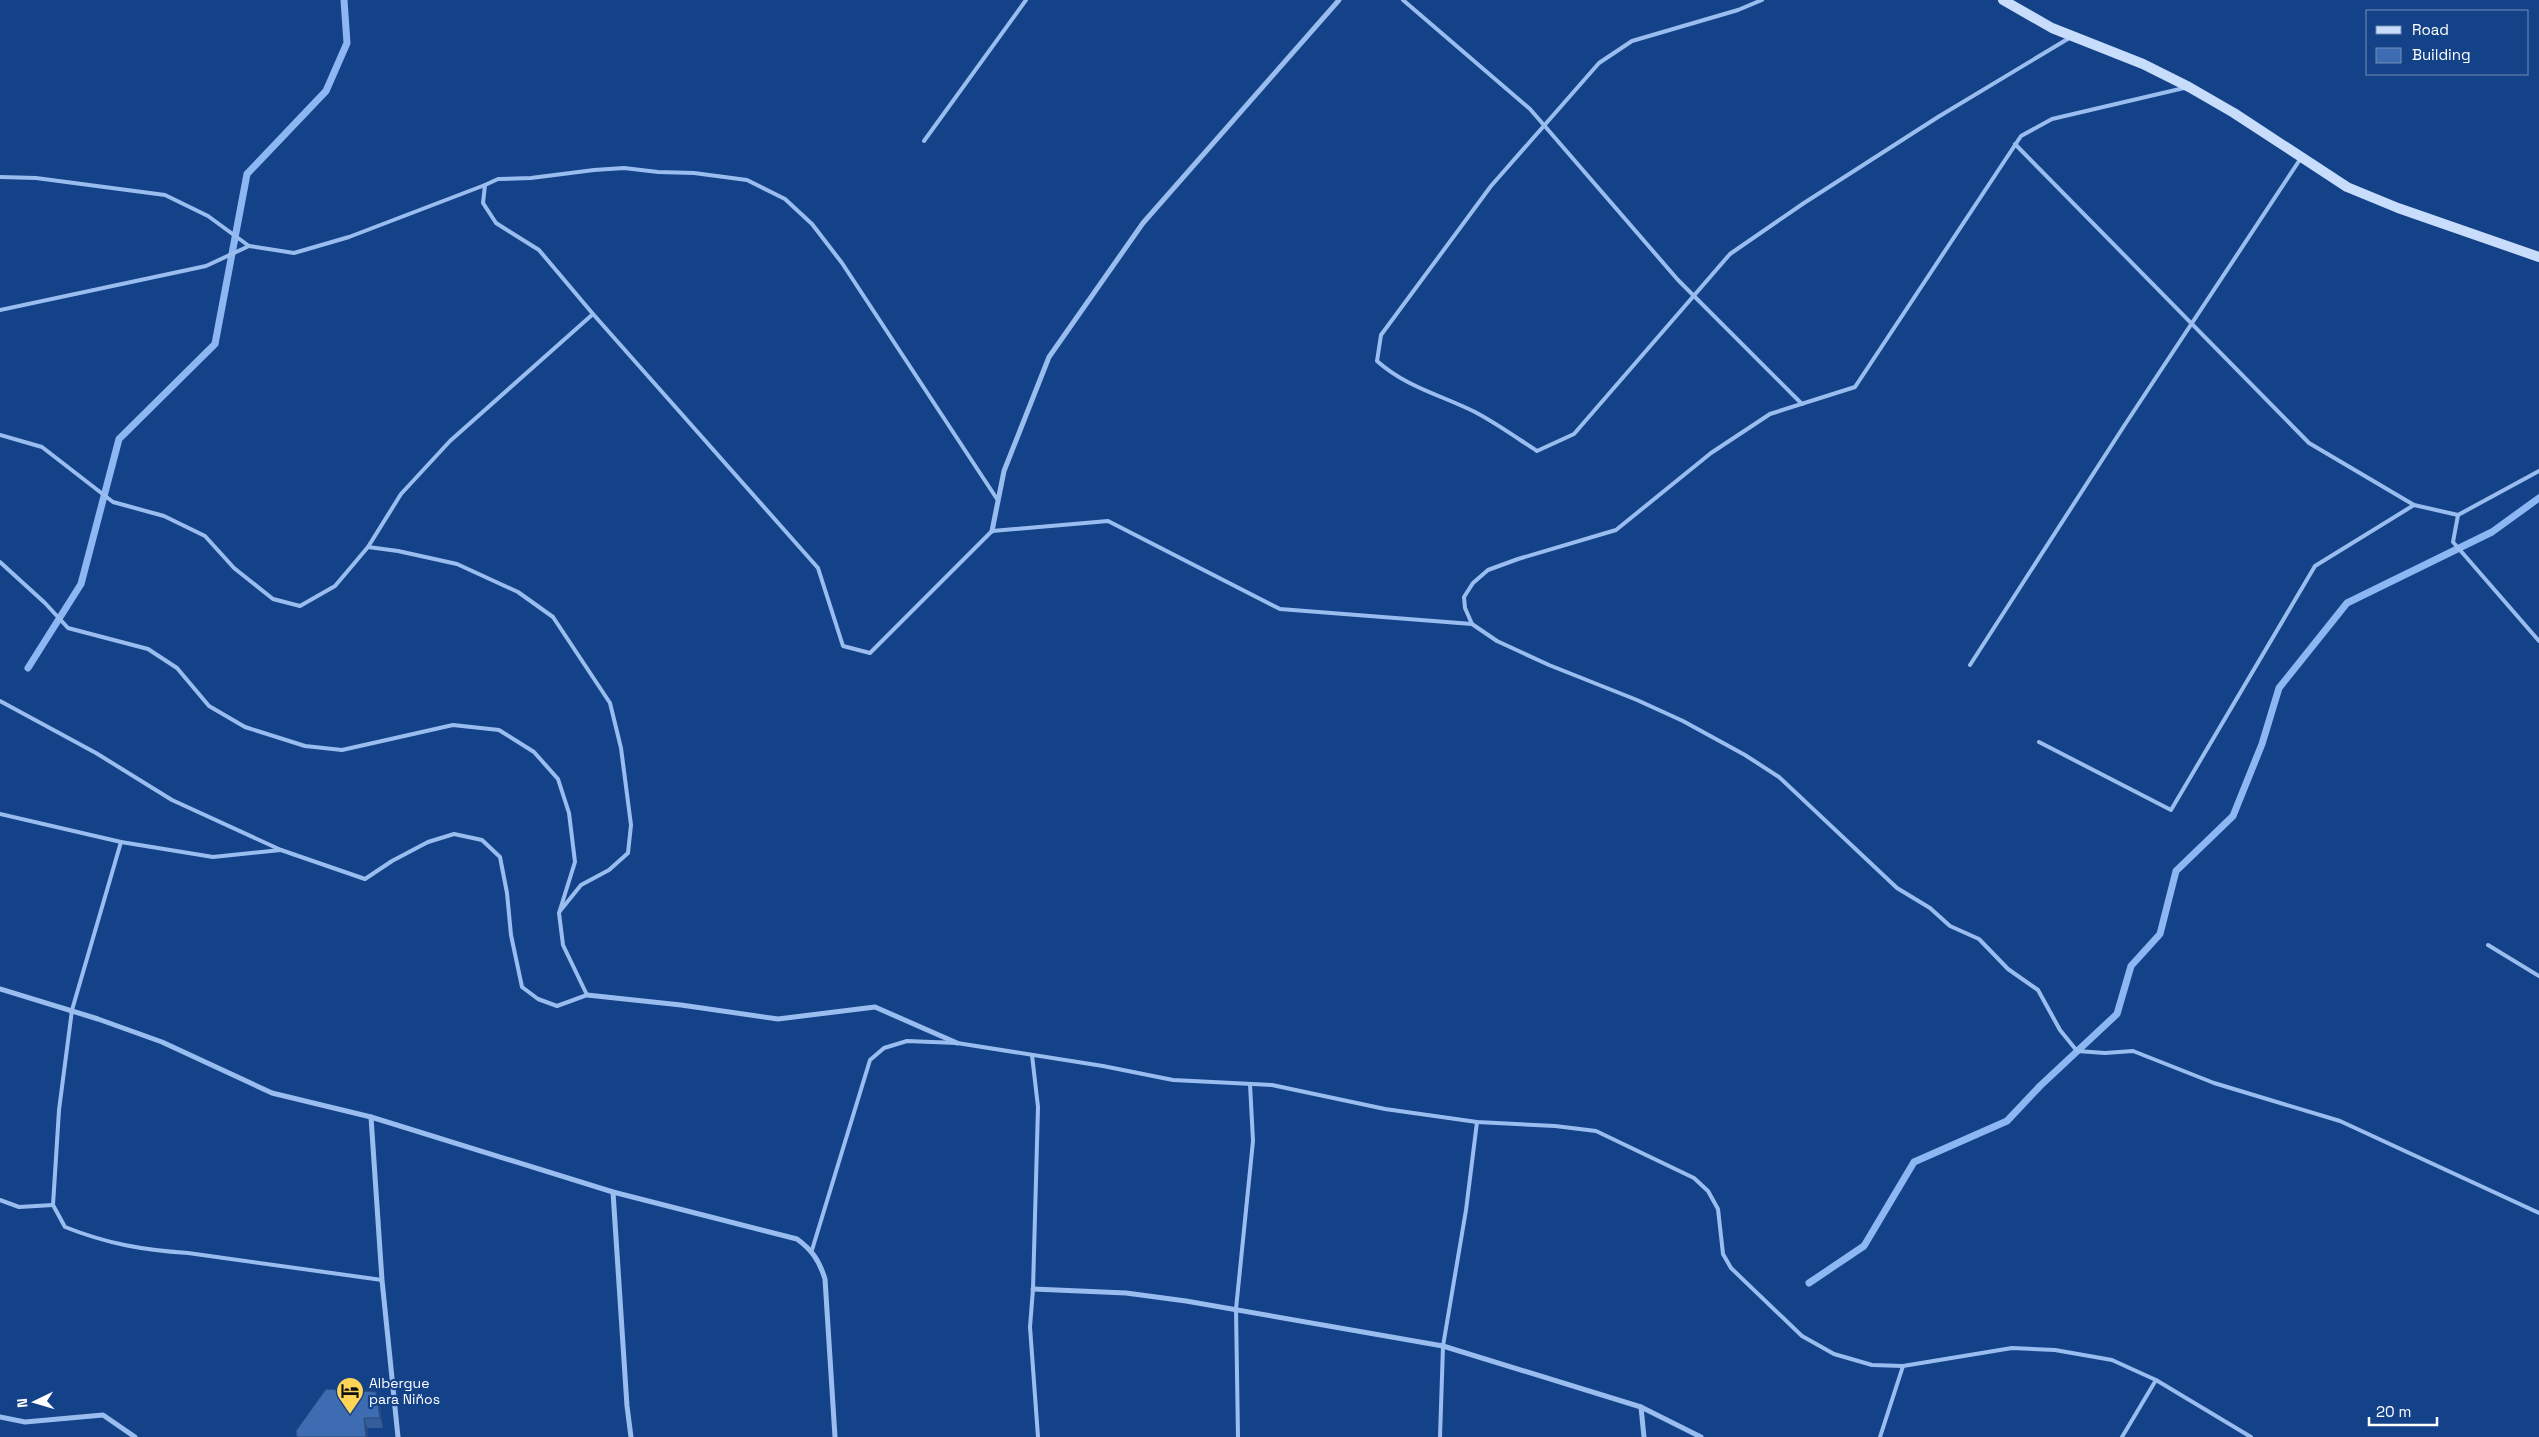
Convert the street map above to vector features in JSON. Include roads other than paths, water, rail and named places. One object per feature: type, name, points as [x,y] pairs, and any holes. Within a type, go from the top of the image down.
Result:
[{"type":"street","points":[[992,531],[997,499],[1010,454],[1049,357],[1143,223],[1339,0]]},
{"type":"street","points":[[2003,0],[2052,28],[2143,64],[2189,86],[2346,187],[2398,208],[2539,257]]},
{"type":"street","points":[[0,988],[72,1010],[162,1042],[272,1093],[371,1117],[613,1192],[797,1239],[812,1250],[820,1263],[825,1278],[835,1437]]},
{"type":"street","points":[[586,995],[778,1020],[875,1007],[957,1043]]},
{"type":"street","points":[[371,1117],[382,1280],[398,1437]]},
{"type":"street","points":[[613,1192],[627,1406],[631,1437]]},
{"type":"street","points":[[1033,1289],[1126,1293],[1236,1309],[1443,1346],[1641,1408],[1701,1437]]},
{"type":"street","points":[[1641,1408],[1644,1437]]},
{"type":"street","points":[[0,1417],[25,1422],[103,1415],[135,1437]]},
{"type":"lane","points":[[924,140],[1026,0]]},
{"type":"lane","points":[[1403,0],[1530,109],[1693,294],[1802,404]]},
{"type":"lane","points":[[1762,0],[1738,10],[1632,41],[1599,63],[1491,186],[1380,335],[1377,361],[1413,386],[1475,412],[1537,451],[1574,434],[1693,294],[1730,254],[1804,203],[1938,117],[2073,36]]},
{"type":"lane","points":[[1472,624],[1465,608],[1464,597],[1473,584],[1488,570],[1518,559],[1616,530],[1711,453],[1770,414],[1855,386],[2021,136],[2052,119],[2189,86]]},
{"type":"lane","points":[[2015,144],[2309,443],[2414,505],[2458,515],[2539,471]]},
{"type":"lane","points":[[1970,665],[2301,158]]},
{"type":"lane","points":[[0,177],[36,178],[165,195],[208,216],[249,246],[294,253],[349,237],[498,179],[531,178],[624,168],[694,173],[747,180],[786,199],[812,224],[842,263],[997,499]]},
{"type":"lane","points":[[485,185],[483,202],[496,223],[539,250],[593,314],[818,568],[843,646],[870,653],[992,531],[1108,521],[1280,609],[1472,624],[1497,641],[1549,665],[1637,700],[1683,722],[1745,755],[1778,777],[1897,888],[1930,908],[1950,926],[1979,939],[2008,969],[2038,990],[2060,1030],[2077,1051],[2105,1053],[2133,1051],[2214,1083],[2340,1121],[2539,1214]]},
{"type":"lane","points":[[0,310],[206,266],[249,246]]},
{"type":"lane","points":[[0,435],[42,447],[113,502],[164,516],[205,536],[234,568],[274,599],[300,606],[335,586],[368,547],[401,494],[450,441],[593,314]]},
{"type":"lane","points":[[2039,742],[2171,810],[2315,566],[2414,505]]},
{"type":"lane","points":[[2458,515],[2453,542],[2539,641]]},
{"type":"lane","points":[[368,547],[398,551],[457,564],[518,592],[553,617],[610,703],[621,748],[631,825],[628,854],[610,870],[581,885],[559,913]]},
{"type":"lane","points":[[0,562],[45,603],[68,628],[148,649],[177,668],[209,706],[246,727],[305,746],[342,750],[454,725],[499,730],[534,752],[558,779],[569,813],[575,862],[559,913],[563,946],[586,995],[557,1006],[538,999],[522,987],[510,935],[507,893],[500,857],[482,840],[454,834],[428,842],[392,861],[365,879],[281,850],[172,800],[54,729],[0,701]]},
{"type":"lane","points":[[0,814],[121,842],[213,857],[281,850]]},
{"type":"lane","points":[[121,842],[72,1010],[58,1110],[53,1204],[65,1227],[102,1241],[159,1251],[188,1253],[382,1280]]},
{"type":"lane","points":[[2488,945],[2539,976]]},
{"type":"lane","points":[[812,1250],[870,1060],[884,1048],[906,1041],[957,1043],[1103,1066],[1173,1080],[1272,1085],[1385,1109],[1477,1122],[1555,1126],[1596,1131],[1694,1178],[1708,1191],[1718,1209],[1723,1254],[1731,1268],[1802,1336],[1834,1354],[1872,1364],[1903,1366],[2012,1348],[2055,1350],[2112,1360],[2156,1380],[2251,1437]]},
{"type":"lane","points":[[1032,1055],[1038,1107],[1033,1289],[1030,1327],[1038,1437]]},
{"type":"lane","points":[[1238,1437],[1236,1309],[1253,1141],[1250,1084]]},
{"type":"lane","points":[[1440,1437],[1443,1346],[1466,1210],[1477,1122]]},
{"type":"lane","points":[[0,1200],[19,1207],[53,1204]]},
{"type":"lane","points":[[1880,1437],[1903,1366]]},
{"type":"lane","points":[[2122,1437],[2156,1380]]},
{"type":"waterway","points":[[28,668],[81,584],[119,439],[215,344],[247,174],[326,91],[347,43],[344,0]]},
{"type":"waterway","points":[[1809,1283],[1864,1246],[1914,1162],[2007,1121],[2040,1086],[2117,1014],[2131,966],[2160,934],[2176,871],[2233,816],[2262,744],[2279,688],[2347,603],[2492,532],[2539,498]]},
{"type":"place","name":"Albergue para Niños","points":[[350,1415]]}]
